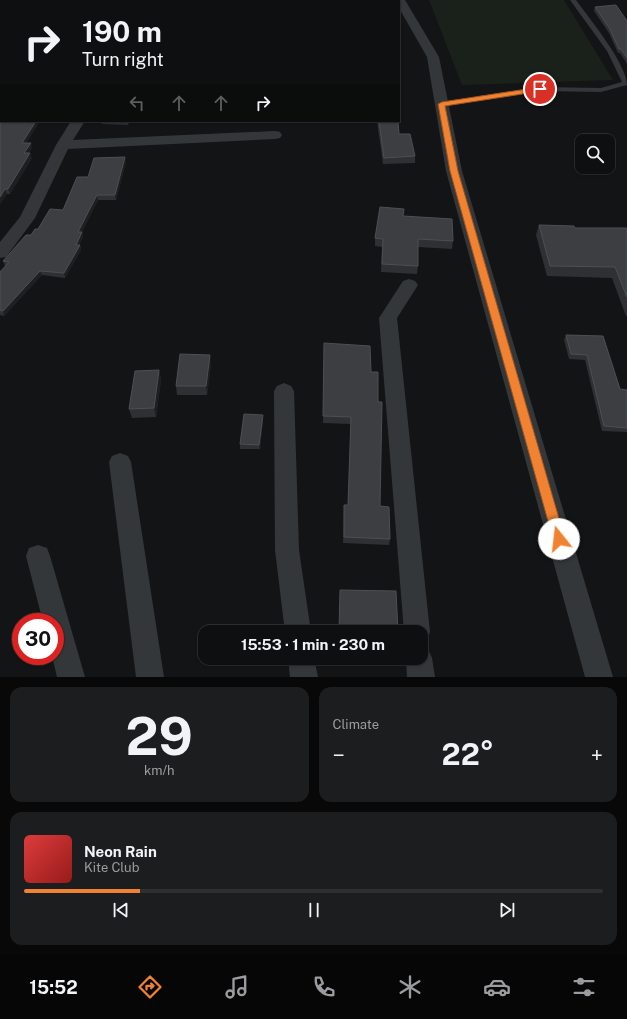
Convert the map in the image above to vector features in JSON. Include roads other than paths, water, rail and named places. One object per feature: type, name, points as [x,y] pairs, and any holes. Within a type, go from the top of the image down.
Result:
[{"type":"street","points":[[400,0],[433,57],[454,171],[599,677]]},
{"type":"street","points":[[0,254],[27,218],[63,145],[77,122]]},
{"type":"street","points":[[63,145],[275,134]]},
{"type":"street","points":[[409,284],[388,318],[415,625]]},
{"type":"street","points":[[284,391],[287,550],[297,625]]},
{"type":"street","points":[[120,462],[150,677]]},
{"type":"street","points":[[38,556],[71,677]]},
{"type":"street","points":[[302,665],[304,677]]},
{"type":"street","points":[[420,665],[421,677]]},
{"type":"lane","points":[[442,104],[540,89],[601,90],[627,82],[610,51],[573,0]]}]
